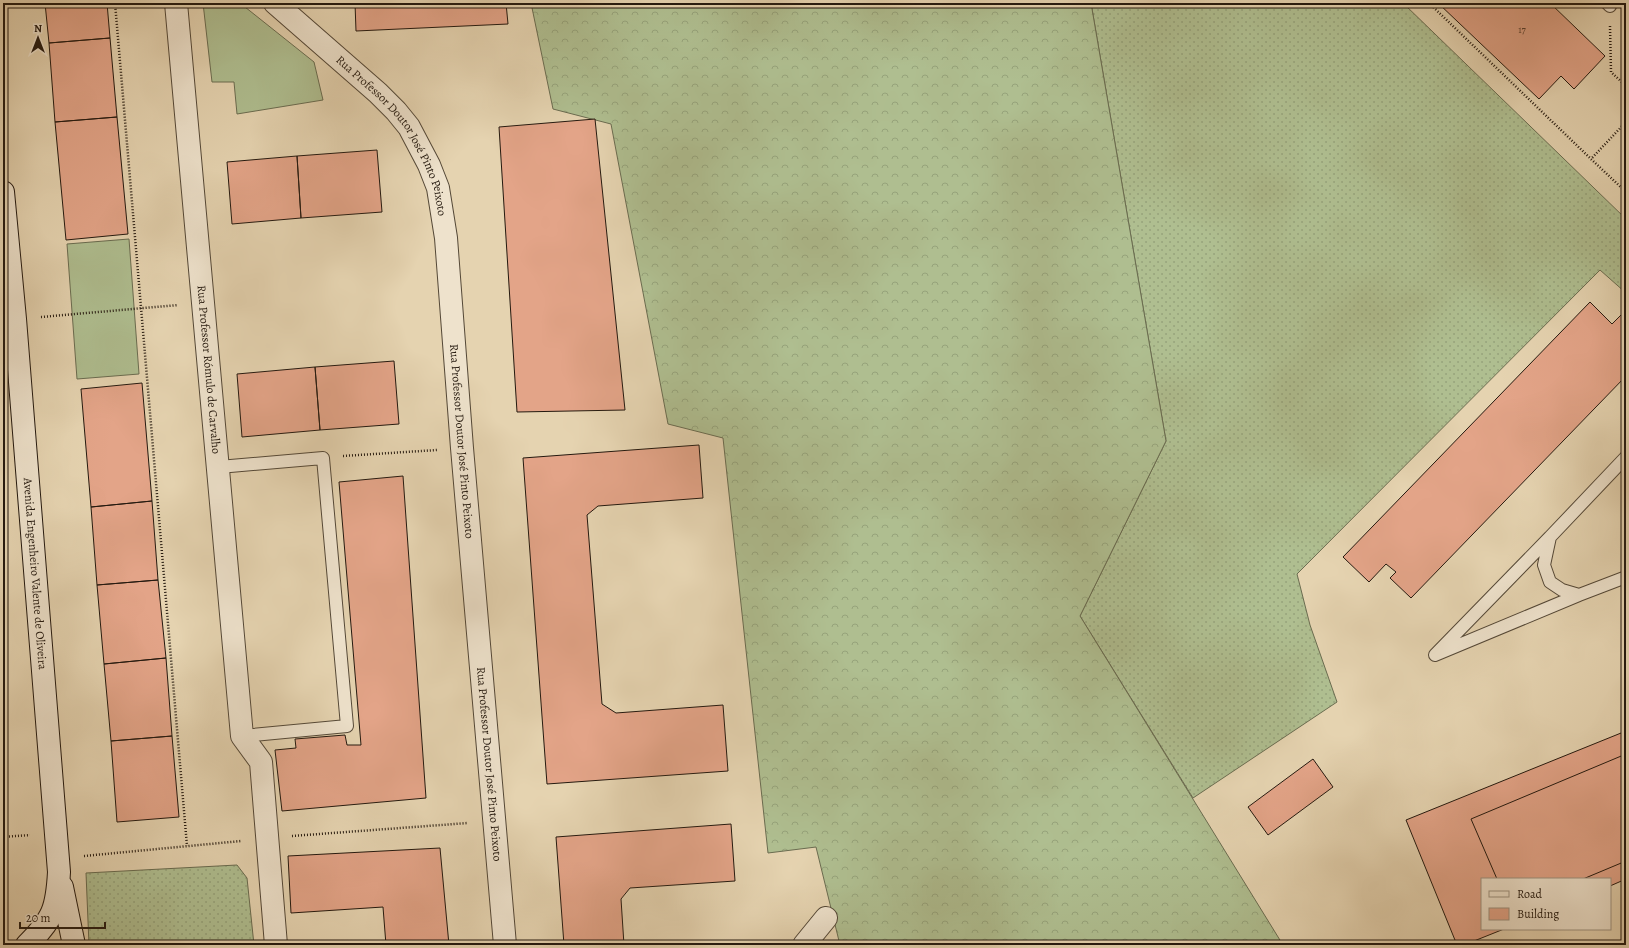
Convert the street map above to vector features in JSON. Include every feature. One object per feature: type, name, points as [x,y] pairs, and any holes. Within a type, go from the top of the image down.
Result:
[{"type":"street","name":"Rua Professor Rómulo de Carvalho","points":[[176,3],[219,467],[242,736]]},
{"type":"street","name":"Rua Professor Doutor José Pinto Peixoto","points":[[275,3],[367,83],[396,111],[409,128],[429,165],[438,188],[446,238],[462,448],[505,945]]},
{"type":"street","name":"Avenida Engenheiro Valente de Oliveira","points":[[3,192],[15,319],[59,872],[58,895],[53,914],[38,934],[27,945]]},
{"type":"street","points":[[242,736],[260,762],[276,945]]},
{"type":"street","points":[[59,872],[74,945]]},
{"type":"street","points":[[804,945],[826,918]]},
{"type":"lane","points":[[1626,457],[1435,655],[1626,577]]},
{"type":"lane","points":[[219,467],[322,458],[347,726],[242,736]]},
{"type":"lane","points":[[1550,536],[1544,565],[1550,582],[1562,590],[1579,595]]},
{"type":"path","points":[[115,3],[187,846]]},
{"type":"path","points":[[1429,3],[1626,192]]},
{"type":"path","points":[[1608,4],[1611,72],[1626,86]]},
{"type":"path","points":[[1591,159],[1626,122]]},
{"type":"path","points":[[15,319],[204,303]]},
{"type":"path","points":[[322,458],[462,448]]},
{"type":"green space","points":[[203,3],[240,3],[314,62],[323,100],[237,114],[234,82],[212,82]]},
{"type":"green space","points":[[531,3],[1091,3],[1166,441],[1080,616],[1283,945],[840,945],[816,847],[768,853],[723,438],[668,424],[611,124],[553,109]]},
{"type":"green space","points":[[1091,3],[1403,3],[1626,219],[1626,293],[1600,270],[1297,574],[1310,625],[1337,702],[1193,798],[1080,616],[1166,441]]},
{"type":"green space","points":[[129,239],[139,374],[77,379],[67,244]]},
{"type":"green space","points":[[237,865],[247,878],[254,945],[89,945],[86,873]]},
{"type":"building","points":[[45,3],[107,3],[110,38],[49,43]]},
{"type":"building","points":[[355,3],[506,3],[508,24],[356,31]]},
{"type":"building","points":[[1438,3],[1550,3],[1605,56],[1574,89],[1561,76],[1539,99]]},
{"type":"building","points":[[110,38],[117,117],[55,122],[49,43]]},
{"type":"building","points":[[117,117],[128,234],[66,240],[55,122]]},
{"type":"building","points":[[595,119],[625,410],[517,412],[499,127]]},
{"type":"building","points":[[377,150],[382,212],[301,218],[297,156]]},
{"type":"building","points":[[297,156],[301,218],[232,224],[227,162]]},
{"type":"building","points":[[1590,302],[1612,324],[1626,310],[1626,376],[1411,598],[1390,578],[1396,572],[1386,564],[1369,582],[1343,557]]},
{"type":"building","points":[[394,361],[399,424],[320,430],[315,367]]},
{"type":"building","points":[[315,367],[320,430],[242,437],[237,374]]},
{"type":"building","points":[[142,383],[152,501],[91,507],[81,389]]},
{"type":"building","points":[[699,445],[703,498],[598,506],[587,515],[602,704],[616,713],[723,705],[728,771],[547,784],[523,458]]},
{"type":"building","points":[[403,476],[426,798],[282,811],[275,750],[296,748],[295,739],[345,735],[347,745],[361,745],[339,482]]},
{"type":"building","points":[[152,501],[158,580],[97,585],[91,507]]},
{"type":"building","points":[[158,580],[166,658],[104,664],[97,585]]},
{"type":"building","points":[[166,658],[172,736],[111,741],[104,664]]},
{"type":"building","points":[[1626,731],[1626,879],[1611,886],[1611,878],[1481,878],[1481,930],[1502,930],[1464,945],[1457,945],[1406,820]]},
{"type":"building","points":[[172,736],[179,817],[117,822],[111,741]]},
{"type":"building","points":[[1626,754],[1626,861],[1585,878],[1497,878],[1471,819]]},
{"type":"building","points":[[1313,759],[1333,787],[1268,835],[1248,807]]},
{"type":"building","points":[[731,824],[735,881],[630,888],[621,899],[624,945],[564,945],[556,837]]},
{"type":"building","points":[[440,848],[449,945],[386,945],[383,907],[291,913],[288,856]]}]
